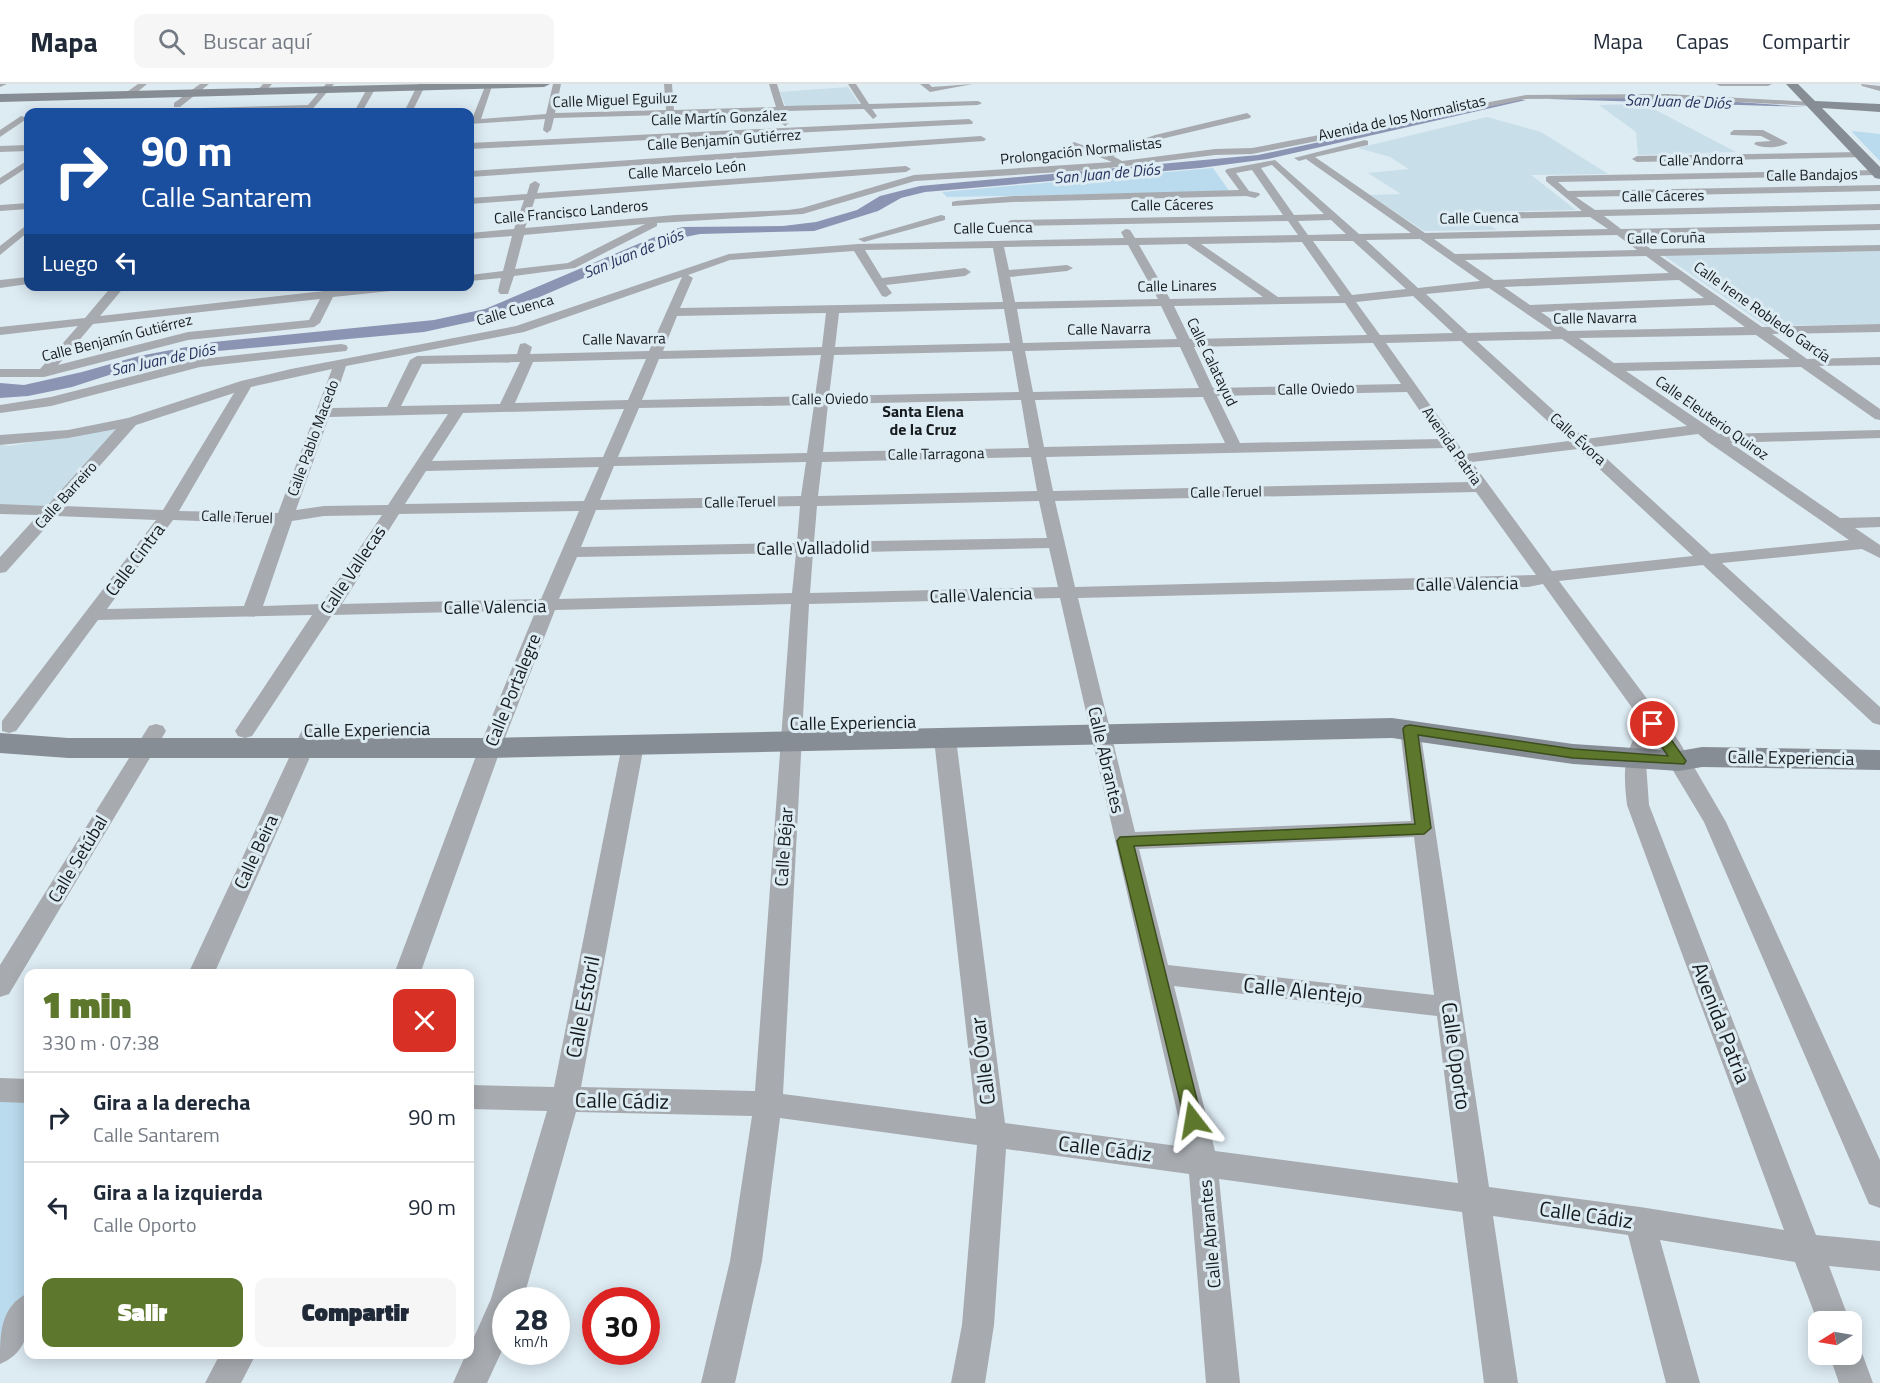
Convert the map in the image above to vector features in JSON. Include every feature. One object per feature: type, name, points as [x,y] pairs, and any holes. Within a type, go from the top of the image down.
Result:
[{"type":"street","points":[[0,106],[60,84]]},
{"type":"street","points":[[128,96],[143,84]]},
{"type":"street","points":[[173,108],[205,84]]},
{"type":"street","points":[[0,98],[193,94],[264,88],[371,89],[544,84]]},
{"type":"street","points":[[504,291],[542,155],[557,84]]},
{"type":"street","points":[[668,84],[674,174]]},
{"type":"street","points":[[772,84],[810,193],[824,204]]},
{"type":"street","points":[[856,84],[867,107],[914,178]]},
{"type":"street","points":[[927,87],[969,84]]},
{"type":"street","points":[[1720,84],[1768,84]]},
{"type":"street","points":[[1865,84],[1880,89]]},
{"type":"street","points":[[410,108],[421,86]]},
{"type":"street","points":[[474,120],[488,86]]},
{"type":"street","points":[[310,108],[327,87]]},
{"type":"street","points":[[1515,88],[1526,96],[1548,104]]},
{"type":"street","points":[[1649,88],[1667,96]]},
{"type":"street","points":[[1780,106],[1800,96],[1796,88]]},
{"type":"street","points":[[1796,88],[1879,173]]},
{"type":"street","points":[[1796,88],[1814,99],[1857,111]]},
{"type":"street","points":[[359,108],[371,89]]},
{"type":"street","name":"Avenida de los Normalistas","points":[[1252,151],[1526,96],[1667,96],[1857,111],[1880,115]]},
{"type":"street","name":"Calle Miguel Eguiluz","points":[[474,122],[550,116],[978,102]]},
{"type":"street","name":"Avenida de los Normalistas","points":[[1517,110],[1548,104],[1780,106]]},
{"type":"street","points":[[1780,106],[1817,117],[1831,124]]},
{"type":"street","name":"Avenida de los Normalistas","points":[[1857,111],[1880,108]]},
{"type":"street","points":[[1831,124],[1857,111]]},
{"type":"street","points":[[1104,156],[1158,138],[1205,140],[1247,116]]},
{"type":"street","points":[[0,119],[24,118]]},
{"type":"street","points":[[0,134],[24,119]]},
{"type":"street","name":"Calle Martín González","points":[[474,146],[674,174],[788,130],[969,122]]},
{"type":"street","name":"Calle Benjamín Gutiérrez","points":[[674,174],[899,157],[981,139]]},
{"type":"street","name":"Prolongación Normalistas","points":[[914,178],[998,174],[1124,163],[1205,140],[1252,151]]},
{"type":"street","name":"Avenida de los Normalistas","points":[[1246,193],[1230,171],[1370,142]]},
{"type":"street","points":[[1756,144],[1780,156]]},
{"type":"street","points":[[1074,145],[1124,163]]},
{"type":"street","points":[[0,149],[24,148]]},
{"type":"street","name":"Calle Benjamín Gutiérrez","points":[[474,173],[542,155],[674,174],[788,213],[914,178]]},
{"type":"street","points":[[1786,250],[1637,159],[1861,155]]},
{"type":"street","name":"Calle Eleuterio Quiroz","points":[[1307,156],[1873,548]]},
{"type":"street","name":"Calle Marcelo León","points":[[474,201],[531,197],[674,174],[899,157]]},
{"type":"street","name":"Calle Évora","points":[[1275,163],[1711,560],[1880,718]]},
{"type":"street","points":[[2,179],[24,165]]},
{"type":"street","name":"Avenida Patria","points":[[1255,167],[1548,578],[1642,742],[1634,776],[1638,805],[1830,1311]]},
{"type":"street","name":"Calle Andorra","points":[[1565,194],[1549,179],[1879,173]]},
{"type":"street","name":"Calle Francisco Landeros","points":[[474,236],[662,219],[674,174]]},
{"type":"street","points":[[2,179],[24,176]]},
{"type":"street","name":"Calle Bandajos","points":[[1565,194],[1880,188]]},
{"type":"street","points":[[956,204],[1013,199],[1246,193],[1280,202]]},
{"type":"street","name":"Calle Irene Robledo García","points":[[1565,194],[1880,416]]},
{"type":"street","points":[[1141,196],[1159,220],[1275,300]]},
{"type":"street","name":"Calle Calatayud","points":[[1106,197],[1166,303],[1235,448]]},
{"type":"street","points":[[0,208],[24,206]]},
{"type":"street","name":"Calle Cáceres","points":[[1508,234],[1480,216],[1880,207]]},
{"type":"street","name":"Calle Cáceres","points":[[1011,223],[1334,217]]},
{"type":"street","points":[[838,248],[941,218]]},
{"type":"street","points":[[474,278],[571,266],[662,219]]},
{"type":"street","name":"Calle Cuenca","points":[[0,440],[50,436],[131,422],[246,384],[488,336],[533,324],[724,258],[858,247],[1880,227]]},
{"type":"street","points":[[0,252],[24,234]]},
{"type":"street","name":"Calle Abrantes","points":[[998,244],[1004,274],[1006,307],[1067,593],[1203,1162],[1223,1383]]},
{"type":"street","points":[[858,247],[878,282],[897,308]]},
{"type":"street","name":"Calle Coruña","points":[[1452,256],[1880,248]]},
{"type":"street","points":[[1004,274],[1067,268]]},
{"type":"street","points":[[878,282],[965,272]]},
{"type":"street","name":"Calle Linares","points":[[673,312],[1349,299],[1490,284],[1682,276]]},
{"type":"street","name":"Calle Portalegre","points":[[408,969],[494,738],[547,606],[687,278]]},
{"type":"street","points":[[0,284],[24,281]]},
{"type":"street","points":[[44,373],[115,291]]},
{"type":"street","points":[[0,331],[88,323],[330,291]]},
{"type":"street","name":"Calle Benjamín Gutiérrez","points":[[0,373],[44,373],[188,336],[314,323],[330,291]]},
{"type":"street","points":[[993,293],[1006,307]]},
{"type":"street","points":[[1527,309],[1717,301]]},
{"type":"street","name":"Calle Béjar","points":[[718,1383],[746,1261],[768,1104],[800,600],[809,501],[833,309]]},
{"type":"street","points":[[506,407],[526,361],[524,353],[533,324]]},
{"type":"street","name":"Calle Navarra","points":[[340,365],[525,357],[1880,328]]},
{"type":"street","points":[[0,409],[71,398],[200,363],[341,348]]},
{"type":"street","points":[[392,411],[417,360]]},
{"type":"street","points":[[1610,367],[1880,361]]},
{"type":"street","name":"Calle Pablo Macedo","points":[[251,612],[340,365]]},
{"type":"street","name":"Calle Cintra","points":[[3,731],[169,514],[246,384]]},
{"type":"street","name":"Calle Oviedo","points":[[321,413],[822,399],[1412,388]]},
{"type":"street","points":[[1853,397],[1880,396]]},
{"type":"street","name":"Calle Vallecas","points":[[245,731],[459,408]]},
{"type":"street","name":"Calle Barreiro","points":[[0,567],[131,422]]},
{"type":"street","points":[[1462,459],[1700,429]]},
{"type":"street","points":[[1713,439],[1880,434]]},
{"type":"street","name":"Calle Tarragona","points":[[422,466],[1450,443]]},
{"type":"street","name":"Calle Teruel","points":[[0,509],[261,519],[311,512],[394,509],[1481,487]]},
{"type":"street","points":[[1837,523],[1880,522]]},
{"type":"street","name":"Calle Valladolid","points":[[571,552],[1056,543]]},
{"type":"street","name":"Calle Valencia","points":[[92,615],[1528,582],[1565,574],[1873,548]]},
{"type":"street","name":"Calle Experiencia","points":[[494,738],[633,745],[791,733],[945,739],[1098,727],[1380,713],[1642,742],[1684,755],[1880,760]]},
{"type":"street","name":"Calle Experiencia","points":[[150,739],[494,738],[1098,727],[1410,729],[1573,754],[1642,742]]},
{"type":"street","name":"Calle Oporto","points":[[1410,729],[1501,1383]]},
{"type":"street","name":"Calle Experiencia","points":[[3,731],[68,748],[245,731],[308,739]]},
{"type":"street","name":"Calle Setúbal","points":[[0,987],[150,739]]},
{"type":"street","name":"Calle Beira","points":[[203,969],[308,739]]},
{"type":"street","name":"Calle Óvar","points":[[945,739],[992,1134],[978,1325],[968,1383]]},
{"type":"street","name":"Calle Estoril","points":[[510,1287],[565,1100],[633,745]]},
{"type":"street","points":[[1684,755],[1880,1194]]},
{"type":"street","points":[[1125,841],[1424,828]]},
{"type":"street","name":"Calle Alentejo","points":[[1157,974],[1449,1007]]},
{"type":"street","points":[[0,1090],[24,1090]]},
{"type":"street","name":"Calle Cádiz","points":[[474,1098],[768,1104],[1640,1222],[1808,1249],[1880,1256]]},
{"type":"street","points":[[1640,1222],[1683,1383]]},
{"type":"street","points":[[0,1347],[24,1314]]},
{"type":"street","name":"Calle Estoril","points":[[470,1383],[492,1334]]},
{"type":"street","points":[[222,1383],[236,1359]]},
{"type":"street","points":[[1850,1365],[1856,1383]]},
{"type":"shaded area","points":[[848,87],[860,105],[786,108],[780,92]]},
{"type":"shaded area","points":[[1644,104],[1736,152],[1638,155],[1636,132],[1599,105]]},
{"type":"shaded area","points":[[1487,117],[1541,132],[1608,174],[1531,175],[1576,210],[1467,212],[1497,230],[1424,231],[1370,195],[1401,194],[1368,173],[1409,169],[1390,157],[1358,148]]},
{"type":"shaded area","points":[[1852,131],[1880,134],[1880,161],[1853,133]]},
{"type":"shaded area","points":[[1213,168],[1230,192],[947,197],[942,192]]},
{"type":"shaded area","points":[[1880,251],[1880,324],[1766,326],[1663,255]]},
{"type":"shaded area","points":[[123,426],[50,509],[0,508],[0,445],[10,446]]},
{"type":"shaded area","points":[[0,1090],[24,1091],[24,1314],[0,1347]]},
{"type":"water","name":"San Juan de Diós","points":[[1553,97],[1681,98],[1807,107],[1550,99]]},
{"type":"water","name":"San Juan de Diós","points":[[1526,100],[1268,159],[1200,168],[925,192],[901,198],[878,211],[814,231],[700,234],[675,239],[493,317],[424,332],[218,351],[137,366],[72,387],[28,396],[0,398],[0,383],[24,385],[139,356],[213,342],[434,320],[485,309],[671,230],[683,227],[783,226],[816,222],[857,210],[880,196],[920,186],[1258,155]]},
{"type":"district","name":"Santa Elena de la Cruz","points":[[923,420]]},
{"type":"route","points":[[1193,1120],[1125,841],[1424,828],[1410,729],[1573,754],[1679,761],[1653,724]]}]
